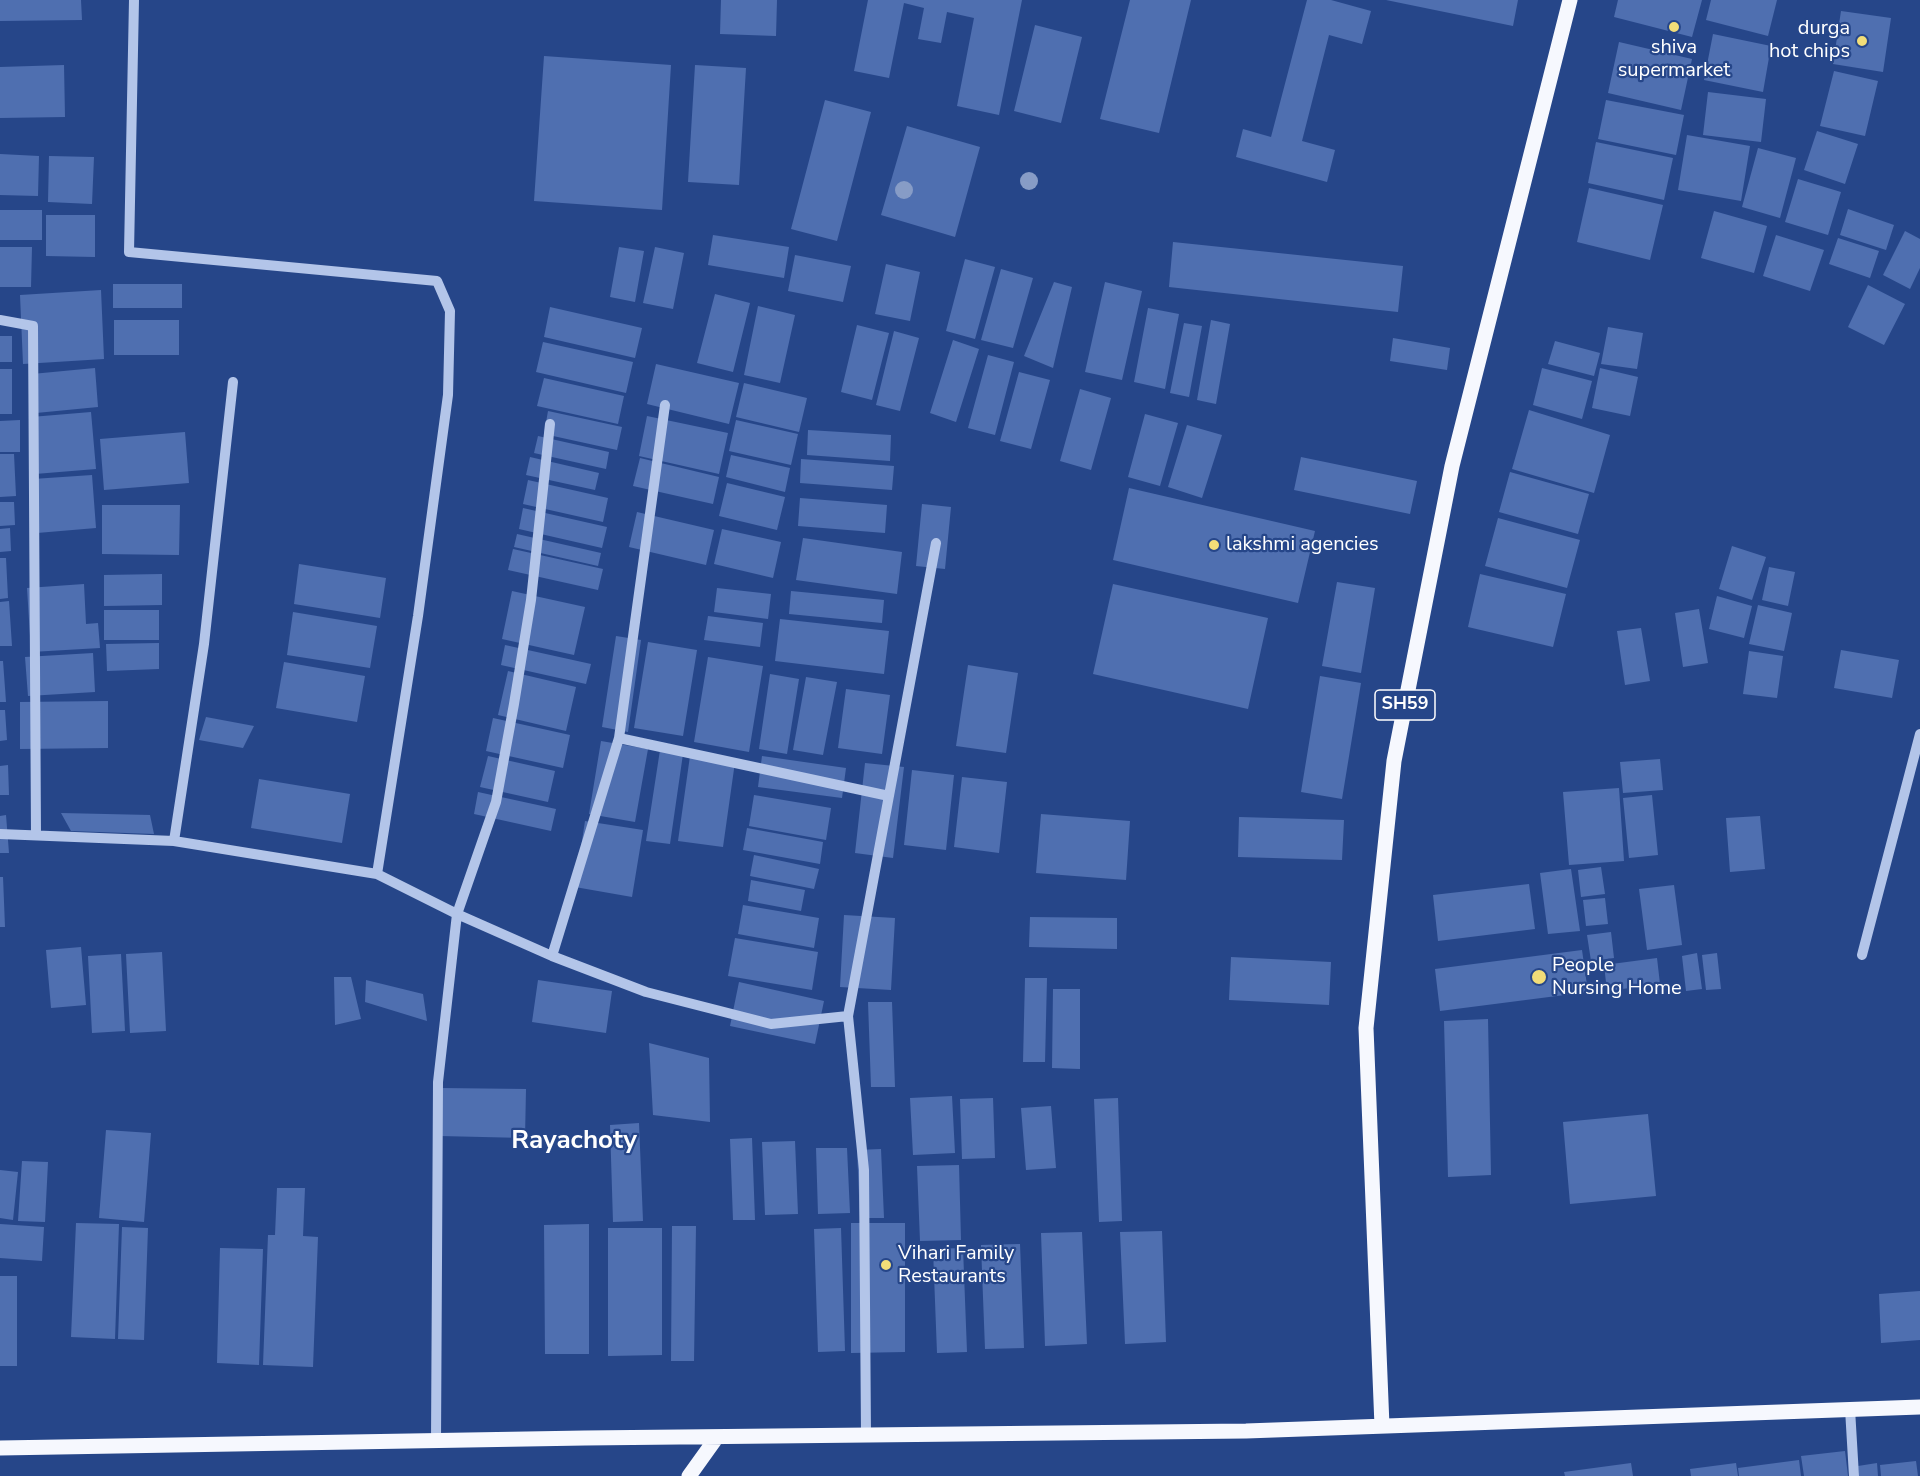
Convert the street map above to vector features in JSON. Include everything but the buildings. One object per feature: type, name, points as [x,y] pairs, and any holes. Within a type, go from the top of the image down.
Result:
[{"type":"main road","name":"SH59","points":[[1382,1426],[1366,1028],[1394,762],[1452,466],[1570,0]]},
{"type":"main road","points":[[0,1448],[436,1440],[1246,1431],[1920,1407]]},
{"type":"main road","points":[[689,1476],[717,1437]]},
{"type":"street","points":[[134,0],[129,252],[437,281],[450,311],[446,407],[418,616],[376,874]]},
{"type":"street","points":[[0,320],[33,326],[36,835]]},
{"type":"street","points":[[174,841],[204,644],[233,382]]},
{"type":"street","points":[[552,956],[619,738],[665,405]]},
{"type":"street","points":[[436,1440],[438,1082],[457,914],[496,802],[531,600],[550,424]]},
{"type":"street","points":[[866,1435],[864,1170],[848,1016],[936,543]]},
{"type":"street","points":[[1862,956],[1920,734]]},
{"type":"street","points":[[619,738],[889,796]]},
{"type":"street","points":[[0,834],[174,841],[376,874],[457,914],[552,956],[646,992],[771,1024],[848,1016]]},
{"type":"street","points":[[1851,1409],[1854,1476]]},
{"type":"place","name":"shiva supermarket","points":[[1674,27]]},
{"type":"place","name":"durga hot chips","points":[[1862,41]]},
{"type":"place","name":"lakshmi agencies","points":[[1214,545]]},
{"type":"place","name":"People Nursing Home","points":[[1539,977]]},
{"type":"place","name":"Vihari Family Restaurants","points":[[886,1265]]},
{"type":"district","name":"Rayachoty","points":[[574,1142]]}]
